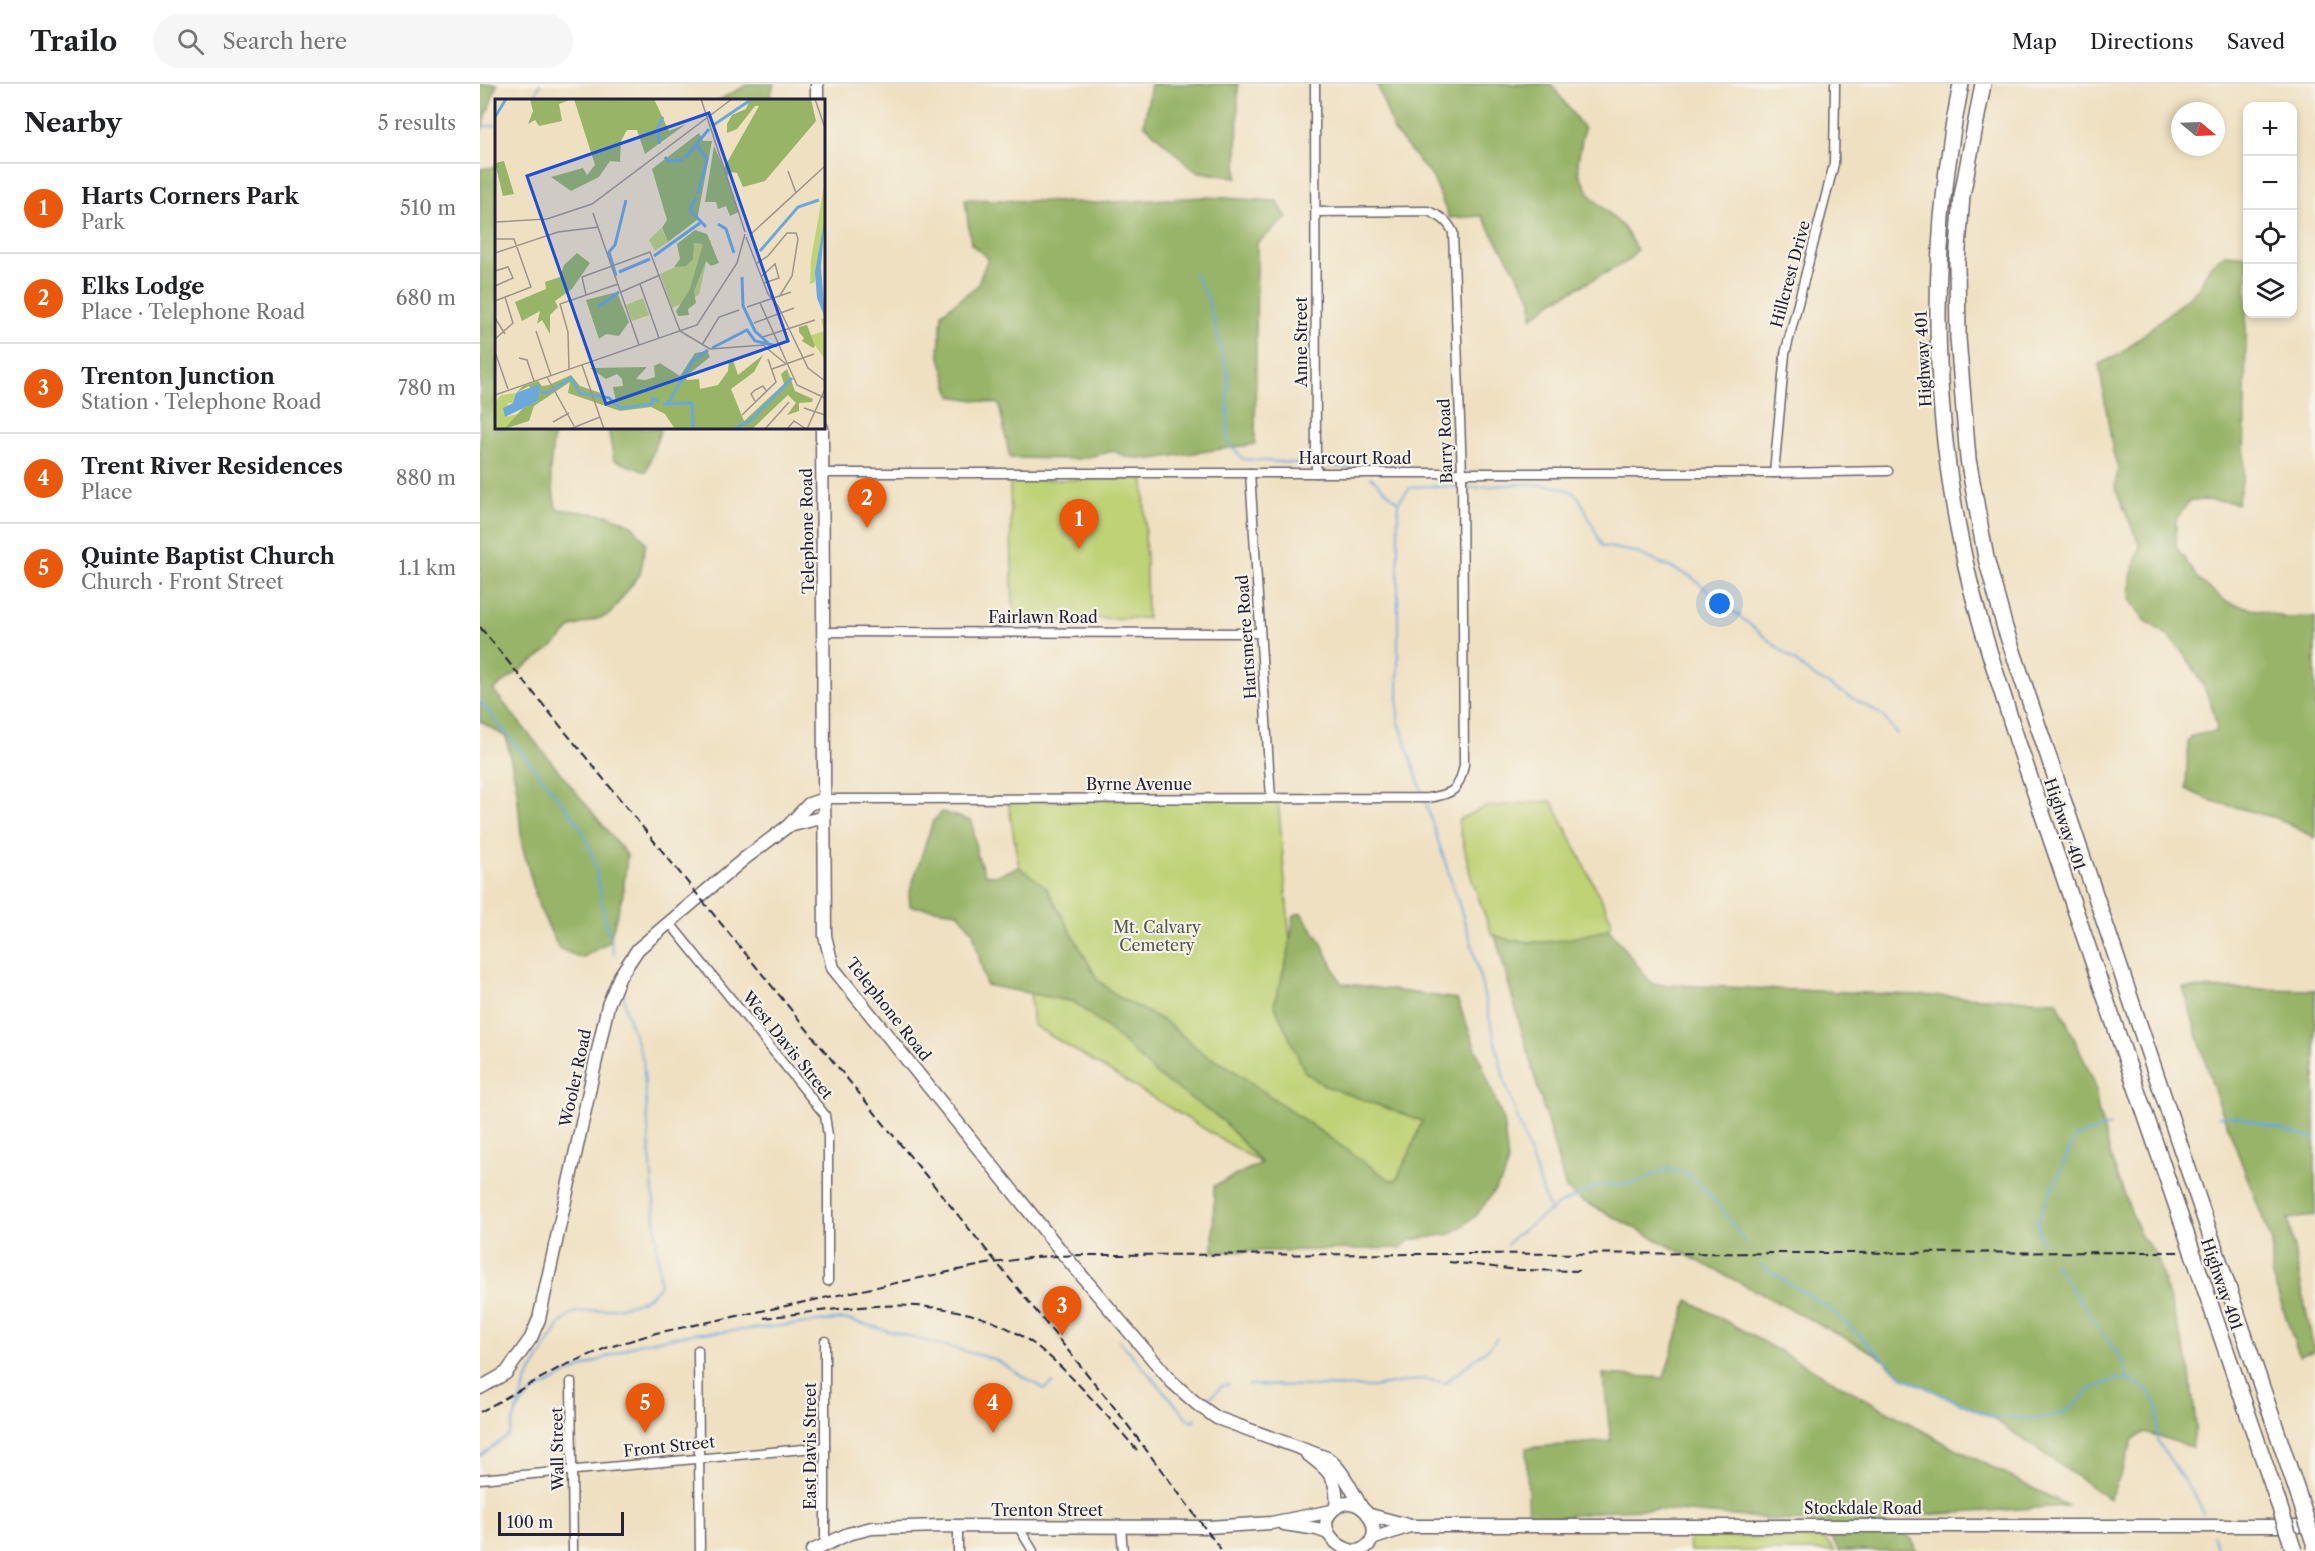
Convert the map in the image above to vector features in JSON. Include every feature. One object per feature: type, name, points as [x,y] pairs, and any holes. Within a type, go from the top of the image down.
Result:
[{"type":"highway","name":"Highway 401","points":[[1961,84],[1942,206],[1938,325],[1941,386],[1950,471],[1963,552],[1983,631],[2017,740],[2294,1551]]},
{"type":"highway","name":"Highway 401","points":[[1983,84],[1962,196],[1957,262],[1958,338],[1968,459],[1986,558],[2009,639],[2315,1546]]},
{"type":"street","name":"Anne Street","points":[[1315,84],[1316,473]]},
{"type":"street","name":"Hillcrest Drive","points":[[1774,473],[1785,354],[1834,164],[1835,84]]},
{"type":"street","name":"Barry Road","points":[[1316,212],[1428,212],[1440,216],[1449,223],[1453,232],[1462,473],[1464,765],[1461,782],[1453,791]]},
{"type":"street","name":"Telephone Road","points":[[822,429],[825,936],[833,968],[1065,1256],[1172,1382],[1217,1418],[1319,1454],[1333,1462],[1366,1511]]},
{"type":"street","name":"Harcourt Road","points":[[823,473],[1888,471]]},
{"type":"street","name":"Hartsmere Road","points":[[1250,473],[1271,798]]},
{"type":"street","name":"Fairlawn Road","points":[[825,632],[1260,633]]},
{"type":"street","name":"Byrne Avenue","points":[[824,799],[1428,798],[1453,791]]},
{"type":"street","name":"Wooler Road","points":[[480,1388],[506,1373],[535,1330],[546,1293],[608,1005],[620,976],[633,956],[669,922],[744,859],[788,826],[809,804],[824,799]]},
{"type":"street","name":"Wooler Road","points":[[788,826],[824,817]]},
{"type":"street","name":"West Davis Street","points":[[669,922],[825,1115],[828,1136],[828,1281]]},
{"type":"street","name":"East Davis Street","points":[[825,1341],[825,1548]]},
{"type":"street","points":[[698,1350],[700,1551]]},
{"type":"street","name":"Wall Street","points":[[571,1382],[573,1551]]},
{"type":"street","name":"Telephone Road","points":[[1294,1445],[1319,1463],[1332,1476],[1336,1487],[1334,1509]]},
{"type":"street","name":"Front Street","points":[[480,1479],[825,1446]]},
{"type":"street","points":[[1347,1503],[1366,1511],[1374,1527],[1358,1548],[1334,1542],[1328,1533],[1327,1522],[1334,1509],[1347,1503]]},
{"type":"street","name":"Trenton Street","points":[[812,1551],[825,1548],[848,1534],[872,1528],[1208,1527],[1321,1515],[1334,1509]]},
{"type":"street","name":"Stockdale Road","points":[[1366,1511],[1411,1526],[2315,1526]]},
{"type":"street","name":"Trenton Street","points":[[1271,1522],[1313,1528],[1328,1533]]},
{"type":"street","points":[[1018,1526],[1033,1551]]},
{"type":"street","name":"Stockdale Road","points":[[1358,1548],[1411,1526]]},
{"type":"street","points":[[958,1527],[958,1551]]},
{"type":"street","points":[[1121,1527],[1123,1551]]},
{"type":"green space","points":[[480,84],[497,84],[480,134]]},
{"type":"green space","points":[[749,84],[774,84],[769,99],[721,99]]},
{"type":"green space","points":[[1151,84],[1238,84],[1237,178],[1195,171],[1144,124]]},
{"type":"green space","points":[[1377,84],[1551,84],[1584,129],[1578,161],[1579,173],[1591,196],[1624,228],[1637,250],[1628,261],[1553,301],[1532,318],[1532,299],[1482,216],[1449,218],[1433,178],[1394,131]]},
{"type":"green space","points":[[495,167],[495,429],[554,429],[550,471],[556,509],[609,515],[632,525],[646,543],[640,574],[609,615],[572,627],[554,646],[493,690],[627,855],[623,894],[609,942],[582,958],[559,949],[539,907],[522,845],[517,789],[506,737],[480,721],[480,169]]},
{"type":"green space","points":[[1205,197],[1277,201],[1287,218],[1257,243],[1255,444],[1152,459],[1126,457],[1114,451],[1079,459],[1010,458],[999,404],[951,396],[939,353],[942,313],[977,286],[988,258],[971,244],[965,199],[1099,203]]},
{"type":"green space","points":[[2225,254],[2243,256],[2243,318],[2246,318],[2244,474],[2237,504],[2226,501],[2190,500],[2176,519],[2176,547],[2201,582],[2227,602],[2287,618],[2315,617],[2315,838],[2279,819],[2209,800],[2186,789],[2188,742],[2192,736],[2217,731],[2215,718],[2206,692],[2184,654],[2166,634],[2146,621],[2130,599],[2131,577],[2140,546],[2115,488],[2118,468],[2113,452],[2099,364],[2119,355],[2198,289],[2210,266]]},
{"type":"green space","points":[[608,429],[661,429],[646,472],[614,460]]},
{"type":"green space","points":[[1144,479],[1147,618],[1013,619],[1010,480]]},
{"type":"green space","name":"Mt. Calvary Cemetery","points":[[1278,798],[1292,965],[1446,1079],[1401,1248],[1033,1025],[1019,867],[1008,801]]},
{"type":"green space","points":[[1552,801],[1612,921],[1607,932],[1564,940],[1520,941],[1492,935],[1471,877],[1458,820],[1485,807]]},
{"type":"green space","points":[[942,812],[972,821],[977,855],[985,874],[995,876],[1019,867],[1046,887],[1098,980],[1117,996],[1166,1022],[1204,1054],[1230,1068],[1390,1180],[1396,1180],[1422,1121],[1325,1086],[1305,1072],[1274,1004],[1288,955],[1294,915],[1301,913],[1320,940],[1341,983],[1457,999],[1503,1120],[1508,1161],[1504,1177],[1476,1216],[1451,1234],[1410,1240],[1401,1248],[1213,1252],[1214,1186],[1261,1163],[1223,1121],[1157,1075],[1112,1032],[1074,1002],[986,985],[973,932],[958,912],[910,906],[909,894],[933,821]]},
{"type":"green space","points":[[1609,929],[1652,984],[2057,1001],[2095,1084],[2098,1109],[2113,1164],[2140,1235],[2156,1254],[2189,1366],[2196,1425],[2192,1447],[2145,1432],[2133,1439],[2121,1474],[2109,1499],[1991,1417],[1903,1377],[1876,1354],[1581,1200],[1566,1189],[1495,935],[1508,940],[1537,943]]},
{"type":"green space","points":[[2183,988],[2315,990],[2315,1216],[2288,1219],[2314,1351],[2299,1356],[2272,1276],[2272,1242],[2216,1096]]},
{"type":"green space","points":[[1688,1300],[1941,1441],[2068,1506],[1876,1518],[1911,1538],[1917,1551],[1839,1551],[1829,1534],[1818,1523],[1653,1509],[1614,1510],[1529,1521],[1526,1448],[1611,1441],[1603,1374],[1664,1378]]},
{"type":"green space","points":[[1689,1536],[1824,1539],[1835,1551],[1690,1551]]},
{"type":"waterway","points":[[533,99],[540,84]]},
{"type":"waterway","points":[[480,127],[495,125]]},
{"type":"waterway","points":[[1194,273],[1208,299],[1228,375],[1228,442],[1243,459],[1363,469]]},
{"type":"waterway","points":[[1371,477],[1398,502]]},
{"type":"waterway","points":[[1466,488],[1539,485],[1567,489],[1579,499],[1602,546],[1635,552],[1690,576],[1813,676],[1882,715],[1897,734]]},
{"type":"waterway","points":[[1423,795],[1398,719],[1398,502],[1410,488],[1460,487]]},
{"type":"waterway","points":[[480,701],[579,824],[589,844],[595,864],[614,954]]},
{"type":"waterway","points":[[1425,801],[1471,941],[1505,1082],[1550,1212]]},
{"type":"waterway","points":[[480,1456],[509,1435],[527,1379],[560,1324],[572,1313],[634,1304],[654,1293],[660,1284],[643,1060],[626,1011],[623,990]]},
{"type":"waterway","points":[[2218,1116],[2239,1117],[2315,1139]]},
{"type":"waterway","points":[[2042,1243],[2037,1221],[2076,1136],[2110,1126]]},
{"type":"waterway","points":[[1507,1245],[1516,1235],[1558,1205],[1600,1185],[1635,1183],[1668,1169],[1688,1173],[1719,1205],[1747,1244]]},
{"type":"waterway","points":[[2053,1262],[2124,1363],[2127,1379]]},
{"type":"waterway","points":[[1761,1265],[1833,1311],[1903,1377],[1991,1417],[2047,1418],[2067,1411],[2091,1389],[2116,1379],[2127,1379],[2148,1390],[2158,1407],[2157,1440],[2199,1503],[2203,1513]]},
{"type":"waterway","points":[[516,1411],[531,1393],[567,1374],[637,1344],[696,1333],[844,1319],[994,1359],[1044,1389],[1053,1383]]},
{"type":"waterway","points":[[1249,1385],[1372,1387],[1424,1379],[1445,1383],[1490,1347],[1497,1338]]},
{"type":"waterway","points":[[1119,1340],[1188,1419],[1194,1422],[1196,1418]]},
{"type":"waterway","points":[[1207,1401],[1222,1386],[1229,1384]]},
{"type":"waterway","points":[[2213,1535],[2218,1551]]},
{"type":"railway","points":[[480,627],[1114,1407],[1222,1551]]},
{"type":"railway","points":[[480,1412],[559,1368],[606,1348],[656,1333],[987,1264],[1035,1257],[2179,1252]]},
{"type":"railway","points":[[1449,1262],[1519,1270],[1580,1271]]},
{"type":"railway","points":[[764,1318],[869,1306],[939,1308],[972,1315],[1005,1327],[1049,1356],[1088,1395],[1137,1450]]},
{"type":"place","name":"Elks Lodge","points":[[867,528]]},
{"type":"place","name":"Harts Corners Park","points":[[1079,549]]},
{"type":"place","name":"Trenton Junction","points":[[1062,1336]]},
{"type":"place","name":"Quinte Baptist Church","points":[[645,1433]]},
{"type":"place","name":"Trent River Residences","points":[[993,1433]]}]
